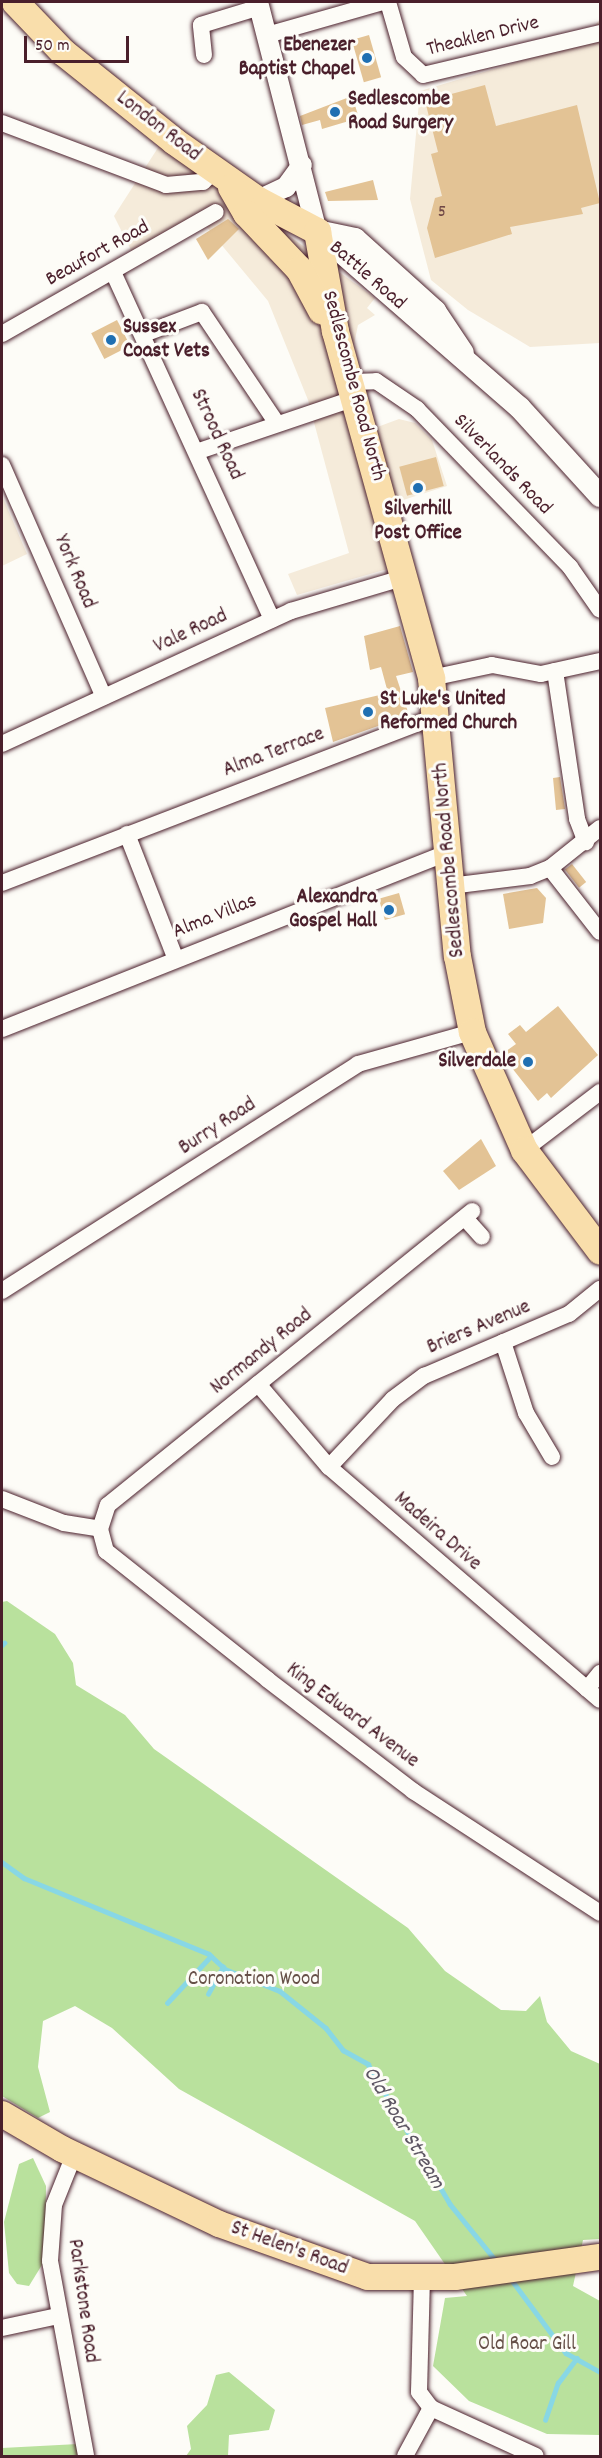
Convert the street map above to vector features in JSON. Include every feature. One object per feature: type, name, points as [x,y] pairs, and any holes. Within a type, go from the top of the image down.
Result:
[{"type":"highway","name":"London Road","points":[[15,2],[63,52],[221,174],[258,200],[316,231]]},
{"type":"highway","points":[[221,174],[246,213],[299,269],[335,331]]},
{"type":"highway","name":"Sedlescombe Road North","points":[[316,231],[335,331],[354,390],[431,678],[437,716],[450,886],[472,1032],[524,1150],[600,1251]]},
{"type":"main road","name":"Battle Road","points":[[316,231],[465,357],[542,430],[600,496]]},
{"type":"main road","name":"St Helen's Road","points":[[2,2114],[74,2155],[312,2260],[368,2277],[422,2280],[600,2257]]},
{"type":"street","points":[[267,35],[383,2]]},
{"type":"street","name":"Theaklen Drive","points":[[388,2],[404,57],[423,75],[600,33]]},
{"type":"street","points":[[204,56],[201,25],[259,4],[302,165],[316,231]]},
{"type":"street","points":[[2,123],[166,185],[203,182],[221,174]]},
{"type":"street","points":[[258,200],[286,187],[302,165]]},
{"type":"street","name":"Beaufort Road","points":[[2,334],[216,213]]},
{"type":"street","name":"Strood Road","points":[[113,272],[199,452],[272,619]]},
{"type":"street","points":[[144,334],[202,312],[276,423]]},
{"type":"street","name":"Silverlands Road","points":[[354,390],[376,381],[416,409],[570,567],[600,610]]},
{"type":"street","points":[[199,452],[354,390]]},
{"type":"street","name":"York Road","points":[[2,465],[104,697]]},
{"type":"street","name":"Vale Road","points":[[2,744],[272,619],[405,577]]},
{"type":"street","points":[[431,678],[492,665],[525,674],[555,671],[600,661]]},
{"type":"street","points":[[555,671],[577,819],[586,842]]},
{"type":"street","name":"Alma Terrace","points":[[2,883],[437,716]]},
{"type":"street","points":[[450,886],[501,882],[550,868],[586,842],[600,828]]},
{"type":"street","points":[[128,834],[176,957]]},
{"type":"street","name":"Alma Villas","points":[[2,1029],[176,957],[447,853]]},
{"type":"street","points":[[550,868],[600,932]]},
{"type":"street","name":"Burry Road","points":[[2,1291],[358,1064],[472,1032]]},
{"type":"street","points":[[524,1150],[600,1092]]},
{"type":"street","name":"Normandy Road","points":[[100,1529],[108,1505],[469,1214],[482,1237]]},
{"type":"street","name":"Briers Avenue","points":[[329,1467],[393,1399],[424,1376],[569,1314],[600,1289]]},
{"type":"street","points":[[503,1342],[526,1413],[552,1457]]},
{"type":"street","name":"Madeira Drive","points":[[258,1384],[329,1467],[600,1701]]},
{"type":"street","points":[[2,1499],[64,1523],[100,1529]]},
{"type":"street","name":"King Edward Avenue","points":[[100,1529],[106,1551],[268,1680],[413,1791],[600,1913]]},
{"type":"street","points":[[587,1689],[600,1673]]},
{"type":"street","name":"Parkstone Road","points":[[74,2155],[49,2228],[58,2316],[86,2457]]},
{"type":"street","points":[[422,2280],[419,2392],[431,2408],[536,2457]]},
{"type":"street","points":[[2,2328],[58,2316]]},
{"type":"street","points":[[405,2457],[431,2408]]},
{"type":"shaded area","points":[[600,19],[600,343],[530,347],[468,310],[431,280],[410,199],[420,91],[581,43]]},
{"type":"shaded area","points":[[161,143],[375,298],[367,308],[375,315],[358,325],[353,349],[372,429],[399,419],[415,423],[432,440],[447,486],[375,509],[391,568],[297,595],[288,574],[349,553],[308,400],[268,301],[200,219],[134,256],[114,216]]},
{"type":"shaded area","points":[[2,499],[27,554],[2,566]]},
{"type":"green space","name":"Coronation Wood","points":[[7,1601],[55,1634],[73,1663],[76,1685],[125,1715],[154,1749],[408,1928],[445,1971],[501,2010],[526,2011],[540,1996],[547,2022],[571,2051],[600,2064],[600,2239],[583,2240],[573,2286],[600,2301],[600,2435],[547,2434],[469,2401],[433,2366],[445,2298],[467,2296],[415,2221],[179,2089],[112,2028],[75,2006],[43,2021],[38,2067],[50,2112],[38,2118],[2,2096],[2,1602]]},
{"type":"green space","points":[[33,2158],[46,2186],[45,2260],[29,2286],[17,2284],[9,2273],[4,2222],[19,2164]]},
{"type":"green space","points":[[229,2372],[275,2410],[269,2430],[229,2435],[228,2456],[186,2456],[191,2449],[187,2426],[207,2405],[216,2375]]},
{"type":"green space","points":[[78,2444],[80,2456],[2,2456],[2,2448]]},
{"type":"building","name":"Ebenezer Baptist Chapel","points":[[369,35],[381,77],[364,82],[352,40]]},
{"type":"building","points":[[485,85],[496,126],[577,105],[600,203],[581,208],[583,214],[510,227],[512,234],[435,258],[427,228],[435,198],[442,196],[431,154],[438,152],[425,101]]},
{"type":"building","name":"Sedlescombe Road Surgery","points":[[352,96],[359,118],[322,129],[320,120],[302,125],[300,116]]},
{"type":"building","points":[[373,180],[378,200],[328,201],[325,192]]},
{"type":"building","points":[[228,219],[239,229],[208,260],[196,239]]},
{"type":"building","name":"Sussex Coast Vets","points":[[117,320],[130,346],[104,359],[91,333]]},
{"type":"building","points":[[436,457],[444,486],[407,496],[399,467]]},
{"type":"building","points":[[400,626],[413,672],[396,676],[409,715],[333,742],[325,708],[388,693],[381,667],[370,670],[364,636]]},
{"type":"building","points":[[560,777],[565,809],[556,810],[553,778]]},
{"type":"building","points":[[572,864],[586,882],[579,888],[565,870]]},
{"type":"building","points":[[537,888],[546,898],[543,923],[509,929],[503,894]]},
{"type":"building","name":"Alexandra Gospel Hall","points":[[399,893],[405,914],[385,920],[379,899]]},
{"type":"building","points":[[558,1006],[598,1055],[551,1098],[547,1093],[538,1101],[512,1068],[516,1065],[505,1052],[516,1044],[508,1034],[520,1025],[526,1032]]},
{"type":"building","points":[[481,1139],[496,1166],[459,1190],[443,1171]]},
{"type":"waterway","name":"Old Roar Stream","points":[[2,1862],[24,1878],[209,1954],[225,1969],[280,1991],[326,2028],[343,2050],[368,2064],[450,2204],[498,2263]]},
{"type":"waterway","points":[[167,2003],[211,1956]]},
{"type":"waterway","points":[[208,1994],[223,1967]]},
{"type":"waterway","name":"Old Roar Stream","points":[[511,2279],[566,2353],[600,2372]]},
{"type":"waterway","points":[[545,2420],[558,2383],[577,2358]]},
{"type":"place","name":"Ebenezer Baptist Chapel","points":[[367,58]]},
{"type":"place","name":"Sedlescombe Road Surgery","points":[[335,112]]},
{"type":"place","name":"Sussex Coast Vets","points":[[111,340]]},
{"type":"place","name":"Silverhill Post Office","points":[[418,488]]},
{"type":"place","name":"St Luke's United Reformed Church","points":[[368,712]]},
{"type":"place","name":"Alexandra Gospel Hall","points":[[389,910]]},
{"type":"place","name":"Silverdale","points":[[528,1062]]},
{"type":"park label","name":"Old Roar Gill","points":[[527,2345]]}]
